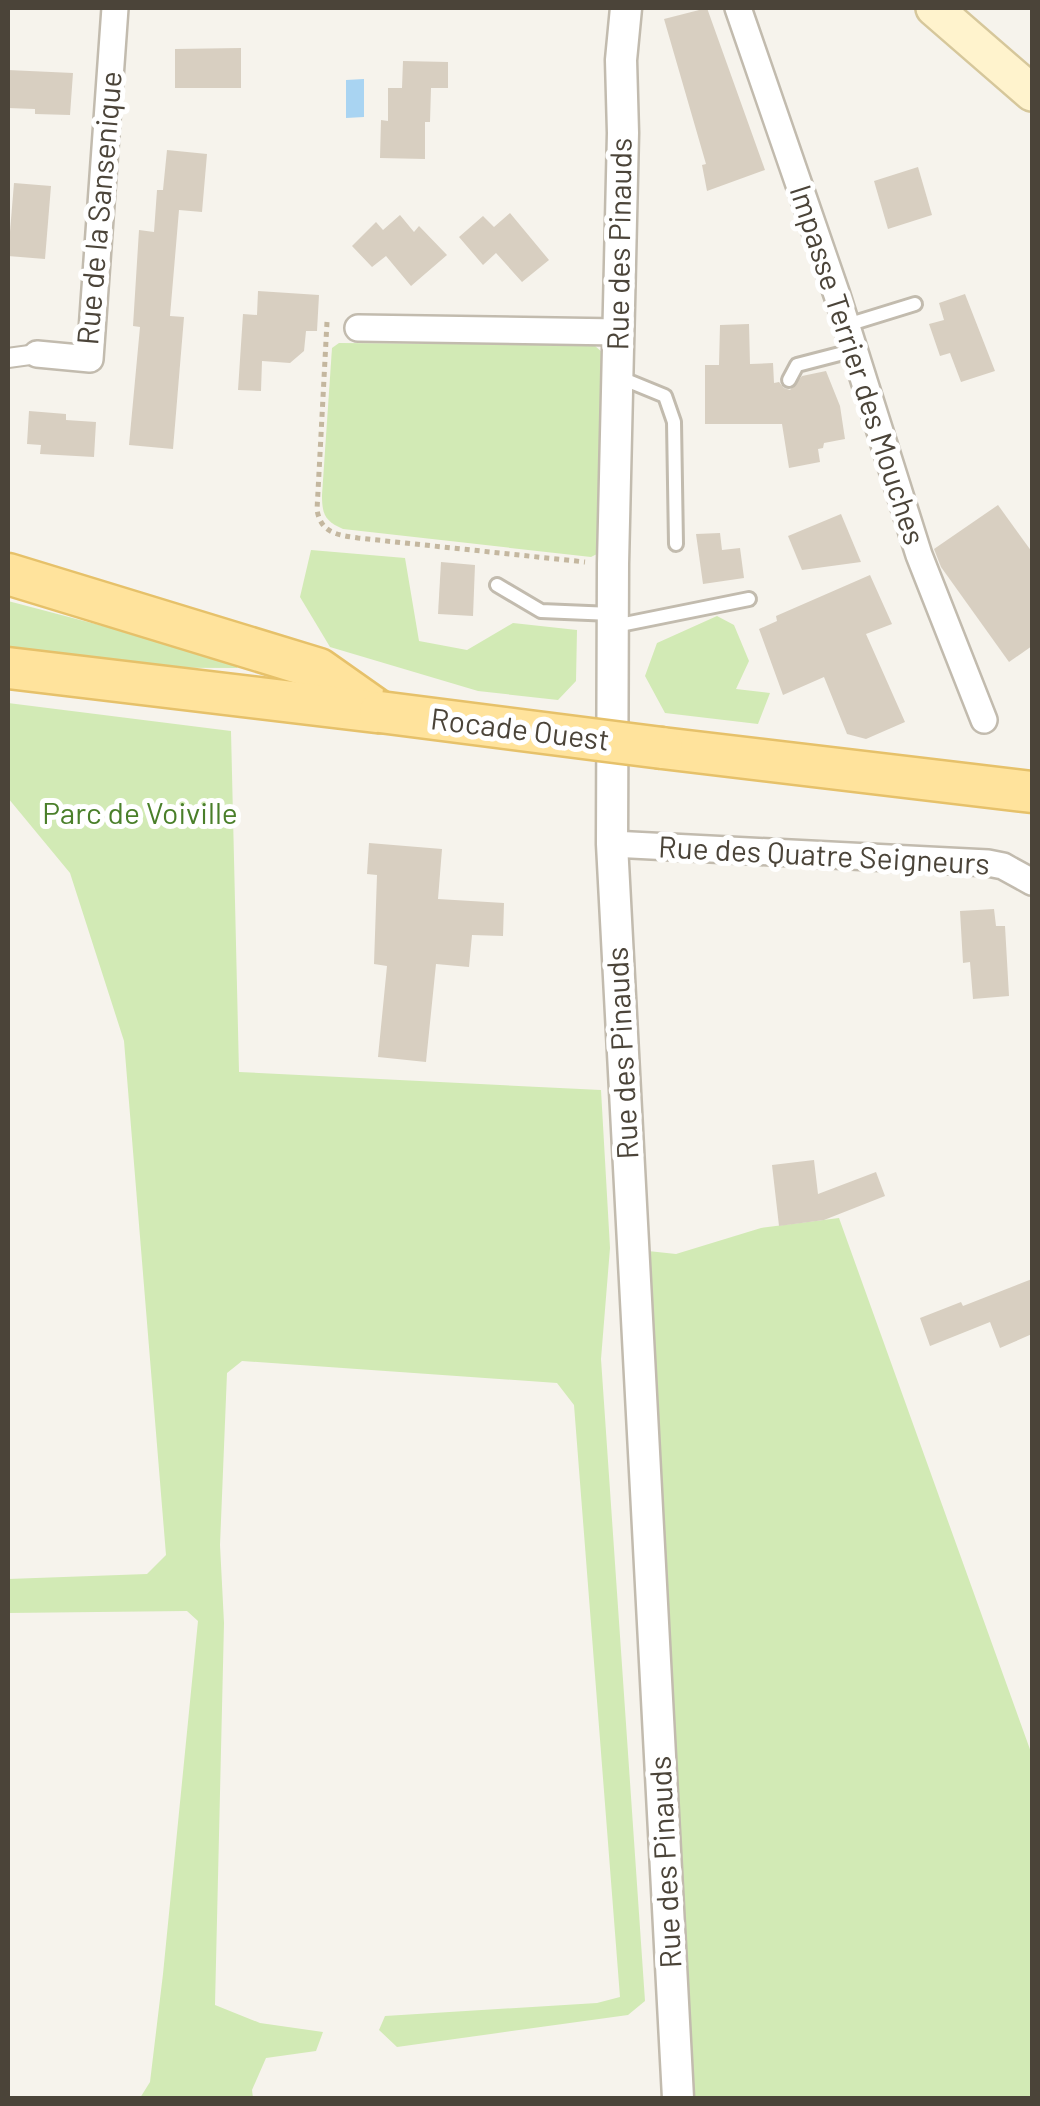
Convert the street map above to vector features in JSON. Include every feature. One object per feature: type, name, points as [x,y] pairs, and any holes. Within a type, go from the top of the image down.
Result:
[{"type":"main road","points":[[934,8],[1032,93]]},
{"type":"main road","points":[[8,574],[319,669],[380,712]]},
{"type":"main road","name":"Rocade Ouest","points":[[8,668],[1032,792]]},
{"type":"main road","points":[[8,692],[53,695],[194,691]]},
{"type":"street","name":"Rue de la Sansenique","points":[[38,354],[90,359],[116,8]]},
{"type":"street","name":"Rue des Pinauds","points":[[626,8],[621,60],[612,844],[678,2098]]},
{"type":"street","name":"Impasse Terrier des Mouches","points":[[738,8],[847,325],[919,555],[984,720]]},
{"type":"street","points":[[358,328],[619,332]]},
{"type":"street","points":[[8,358],[38,354]]},
{"type":"street","name":"Rue des Quatre Seigneurs","points":[[612,844],[988,863],[1004,866],[1032,882]]},
{"type":"lane","points":[[847,325],[915,304]]},
{"type":"lane","points":[[789,380],[797,365],[854,350]]},
{"type":"lane","points":[[618,377],[665,396],[674,422],[676,544]]},
{"type":"lane","points":[[497,585],[541,611],[613,620],[748,598]]},
{"type":"path","points":[[327,322],[317,510],[326,530],[358,538],[613,564]]},
{"type":"green space","points":[[339,343],[594,345],[603,353],[601,552],[591,557],[343,529],[332,523],[324,512],[322,495],[332,348]]},
{"type":"green space","points":[[311,550],[405,558],[419,641],[467,650],[513,623],[577,630],[576,681],[558,700],[478,691],[330,647],[300,597]]},
{"type":"green space","points":[[8,601],[240,662],[237,668],[8,667]]},
{"type":"green space","points":[[717,616],[734,625],[749,661],[736,689],[770,693],[758,724],[665,713],[645,676],[657,643]]},
{"type":"green space","name":"Parc de Voiville","points":[[8,703],[231,731],[239,1072],[601,1090],[610,1248],[601,1359],[645,2001],[628,2015],[397,2047],[379,2030],[385,2016],[597,2003],[620,1997],[574,1405],[557,1383],[242,1361],[227,1373],[220,1545],[224,1623],[215,2005],[260,2023],[323,2032],[316,2051],[266,2058],[252,2090],[253,2098],[140,2098],[150,2082],[198,1621],[187,1611],[8,1613],[8,1579],[147,1574],[166,1555],[124,1041],[70,873],[8,798]]},
{"type":"green space","points":[[839,1218],[1032,1755],[1032,2098],[694,2098],[648,1251],[676,1254],[761,1228]]},
{"type":"water","points":[[364,79],[364,117],[346,118],[346,80]]},
{"type":"building","points":[[707,8],[765,170],[707,191],[702,165],[706,164],[664,19]]},
{"type":"building","points":[[241,48],[241,88],[175,88],[175,49]]},
{"type":"building","points":[[403,61],[448,62],[448,88],[431,88],[430,122],[425,122],[425,159],[380,158],[381,120],[388,121],[388,88],[402,88]]},
{"type":"building","points":[[8,70],[73,73],[70,115],[8,108]]},
{"type":"building","points":[[167,150],[207,154],[202,212],[179,210],[170,316],[184,317],[173,449],[129,445],[140,327],[133,326],[139,230],[154,232],[157,190],[163,190]]},
{"type":"building","points":[[918,167],[932,215],[888,229],[874,181]]},
{"type":"building","points":[[14,183],[51,186],[45,259],[8,256]]},
{"type":"building","points":[[510,213],[549,260],[522,282],[496,253],[483,265],[459,237],[483,216],[494,227]]},
{"type":"building","points":[[400,215],[414,232],[419,226],[447,255],[411,286],[386,256],[372,267],[352,246],[376,222],[383,230]]},
{"type":"building","points":[[258,291],[319,295],[317,331],[306,331],[304,351],[290,363],[262,361],[261,391],[238,390],[243,314],[257,315]]},
{"type":"building","points":[[965,294],[995,371],[961,382],[950,353],[940,356],[929,324],[944,320],[939,303]]},
{"type":"building","points":[[749,324],[750,364],[773,363],[774,383],[790,390],[802,376],[826,371],[840,406],[845,439],[824,443],[818,449],[820,462],[789,468],[782,424],[705,424],[705,365],[719,365],[720,325]]},
{"type":"building","points":[[29,411],[66,414],[66,420],[96,422],[94,457],[40,454],[41,445],[27,444]]},
{"type":"building","points":[[998,505],[1032,552],[1032,646],[1009,662],[941,567],[934,549]]},
{"type":"building","points":[[841,514],[861,562],[802,570],[788,536]]},
{"type":"building","points":[[720,533],[722,550],[740,548],[744,578],[703,584],[696,534]]},
{"type":"building","points":[[441,562],[475,565],[473,616],[438,614]]},
{"type":"building","points":[[870,575],[892,624],[866,634],[905,722],[866,739],[847,734],[824,677],[783,695],[759,629],[777,621],[776,616]]},
{"type":"building","points":[[369,843],[442,849],[438,899],[504,903],[503,936],[472,935],[469,967],[436,964],[426,1062],[378,1057],[387,966],[374,964],[377,875],[367,874]]},
{"type":"building","points":[[994,909],[996,926],[1005,926],[1009,996],[973,999],[970,962],[963,963],[960,911]]},
{"type":"building","points":[[814,1160],[818,1194],[876,1172],[885,1196],[824,1220],[779,1226],[772,1165]]},
{"type":"building","points":[[1032,1279],[1032,1334],[1000,1348],[990,1322],[930,1346],[920,1318]]}]
